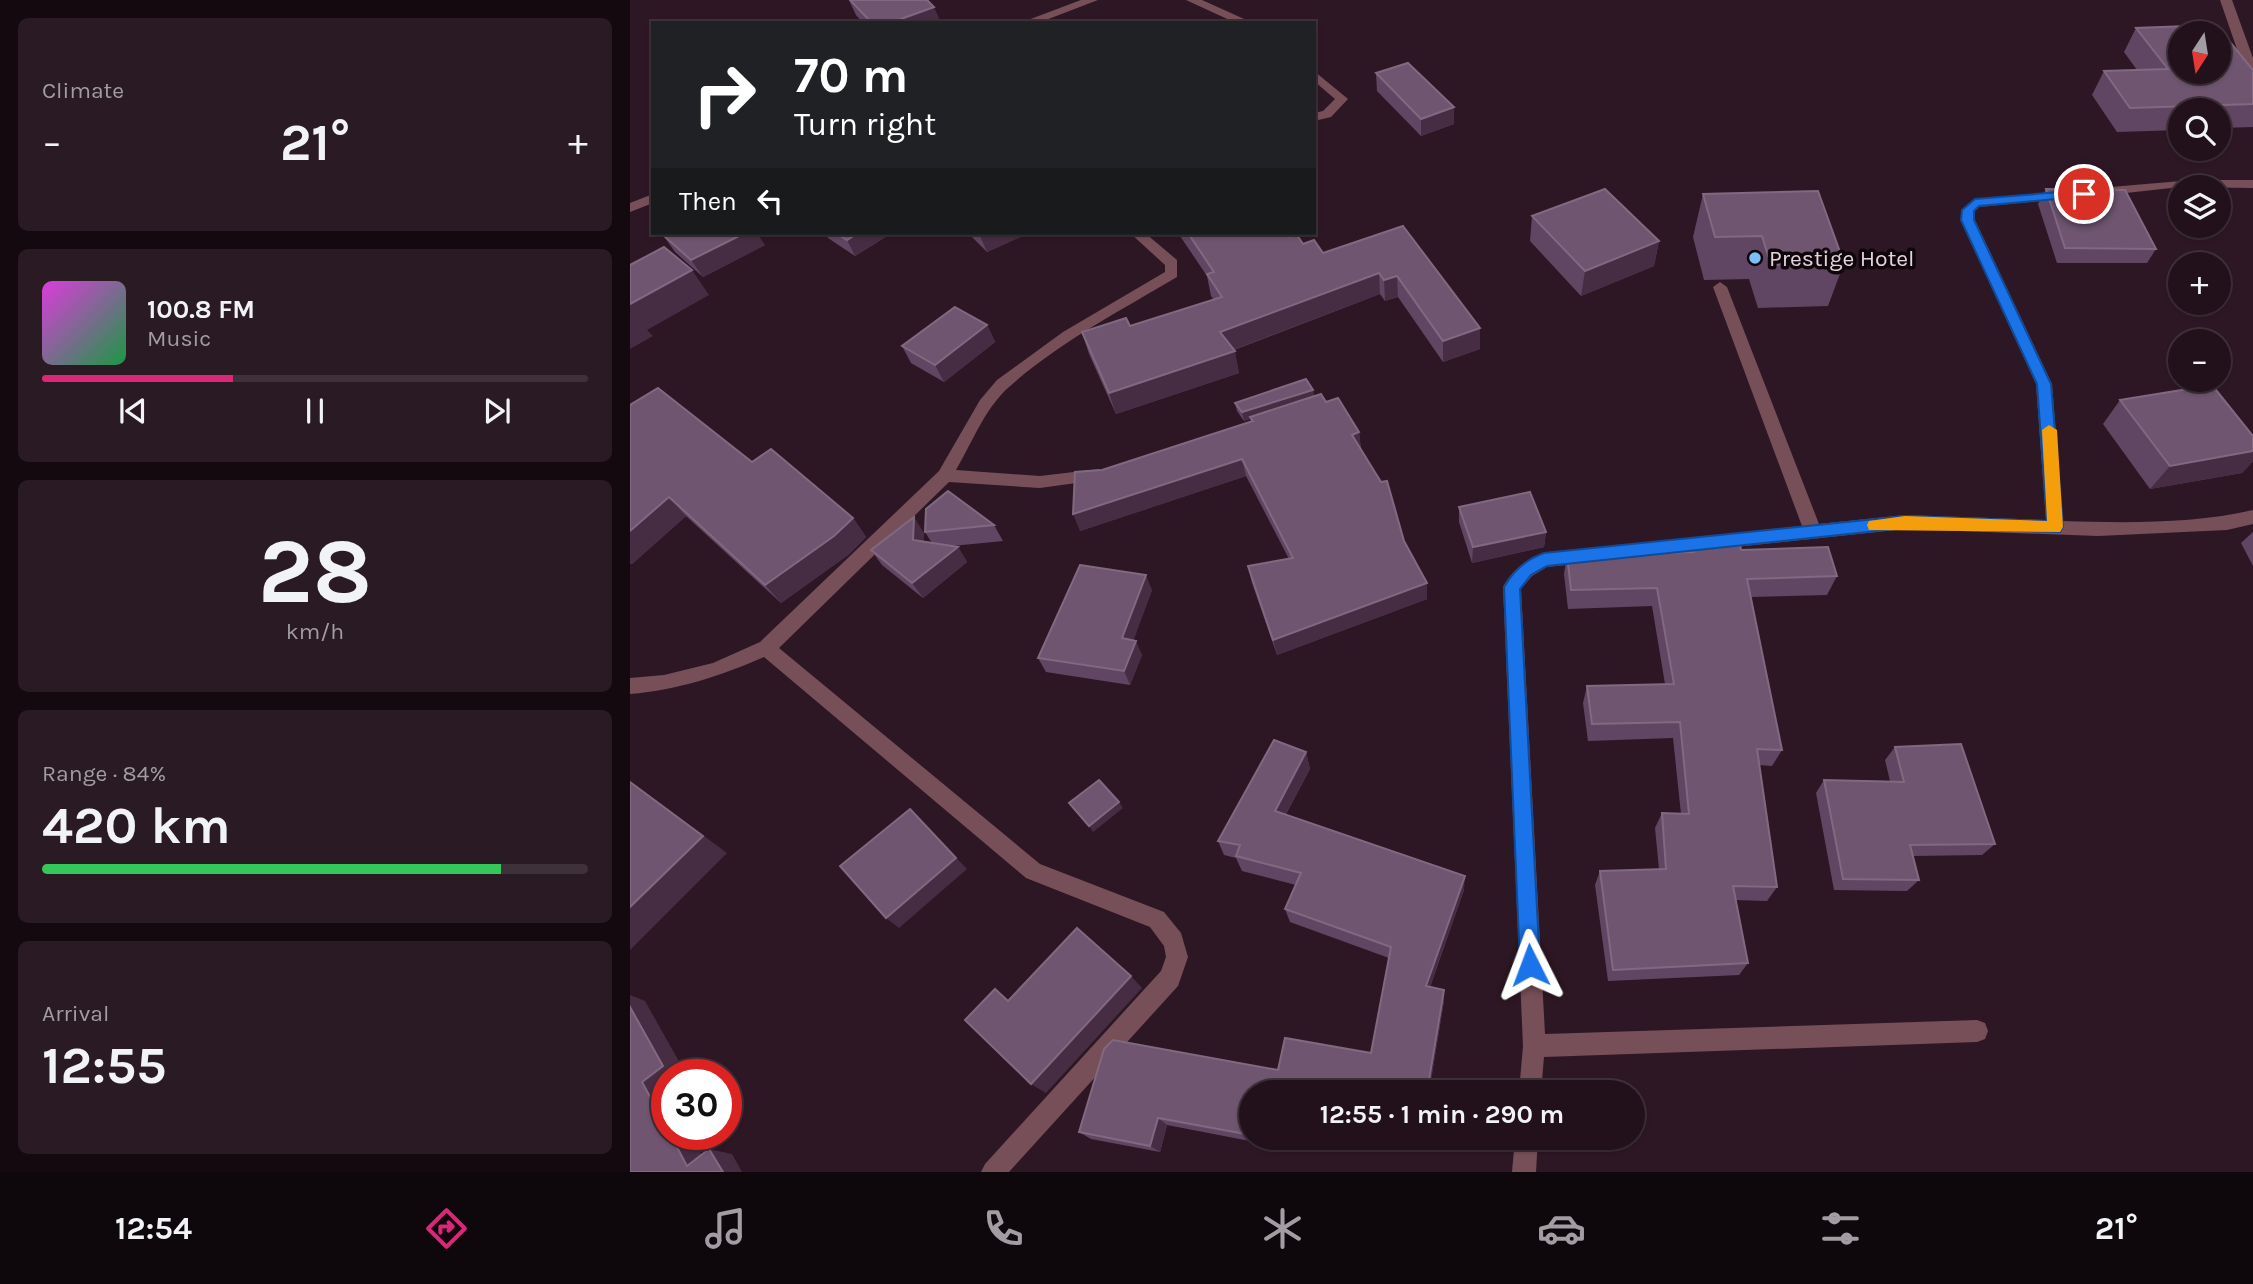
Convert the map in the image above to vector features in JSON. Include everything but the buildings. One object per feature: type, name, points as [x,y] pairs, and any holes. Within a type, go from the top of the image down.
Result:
[{"type":"street","points":[[1032,21],[1092,0]]},
{"type":"street","points":[[1192,0],[1242,21]]},
{"type":"street","points":[[2226,0],[2244,52],[2253,69]]},
{"type":"street","points":[[1316,77],[1342,99],[1327,114],[1316,117]]},
{"type":"street","points":[[2055,527],[2044,384],[1968,220],[1968,210],[1975,203],[2193,184],[2253,184]]},
{"type":"street","points":[[630,208],[651,199]]},
{"type":"street","points":[[630,686],[664,683],[715,670],[766,648],[945,475],[986,404],[1002,384],[1068,336],[1172,274],[1172,263],[1139,235]]},
{"type":"street","points":[[1720,287],[1813,532]]},
{"type":"street","points":[[945,475],[1040,482],[1116,471]]},
{"type":"street","points":[[1531,1080],[1534,1046],[1512,587],[1526,571],[1544,560],[1905,522],[2098,529],[2227,523],[2253,517]]},
{"type":"street","points":[[766,648],[1033,871],[1157,919],[1173,941],[1177,957],[1170,978],[992,1172]]},
{"type":"street","points":[[1534,1046],[1977,1031]]},
{"type":"street","points":[[1524,1172],[1526,1150]]},
{"type":"slow traffic","points":[[1875,525],[1905,522],[2055,527],[2049,430]]},
{"type":"place","name":"Prestige Hotel","points":[[1755,258]]},
{"type":"route","points":[[1530,965],[1512,587],[1526,571],[1544,560],[1905,522],[2055,527],[2044,384],[1968,220],[1968,210],[1975,203],[2084,194]]}]
